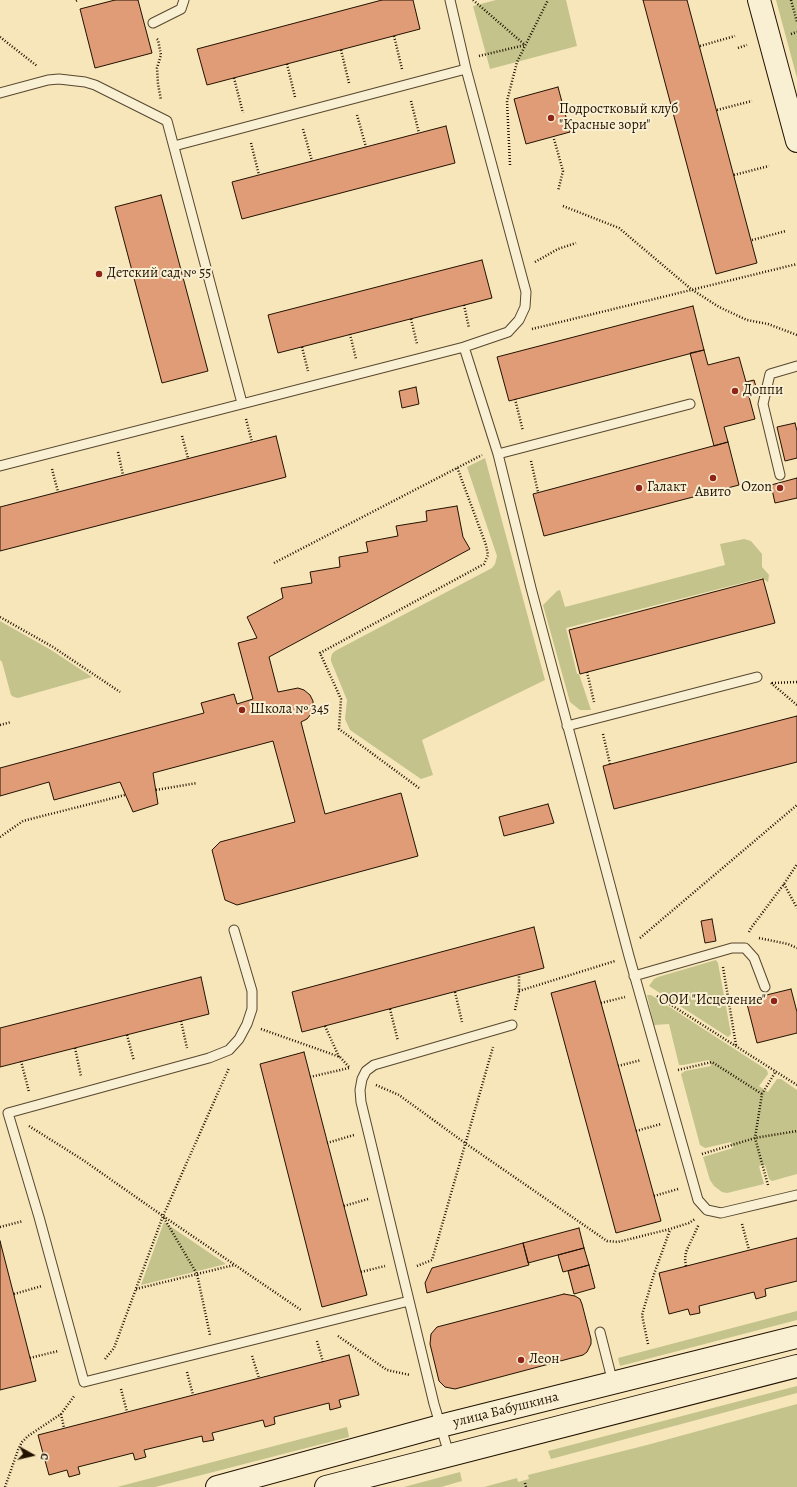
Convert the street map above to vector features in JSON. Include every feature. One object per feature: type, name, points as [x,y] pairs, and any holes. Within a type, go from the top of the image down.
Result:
[{"type":"main road","points":[[759,0],[797,141]]},
{"type":"main road","name":"улица Бабушкина","points":[[217,1487],[440,1426],[797,1337]]},
{"type":"main road","name":"улица Бабушкина","points":[[326,1487],[449,1454],[797,1366]]},
{"type":"lane","points":[[153,23],[181,9],[184,0]]},
{"type":"lane","points":[[0,466],[420,358],[508,332],[519,320],[525,307],[526,292],[466,70],[450,0]]},
{"type":"lane","points":[[174,146],[466,70]]},
{"type":"lane","points":[[0,93],[48,80],[59,79],[85,82],[96,85],[167,121],[242,403]]},
{"type":"lane","points":[[468,345],[498,454],[531,588],[634,976],[698,1200],[707,1210],[721,1213],[797,1195]]},
{"type":"lane","points":[[780,476],[763,404],[770,374],[797,366]]},
{"type":"lane","points":[[498,454],[690,404]]},
{"type":"lane","points":[[568,726],[757,677]]},
{"type":"lane","points":[[234,930],[252,991],[252,1009],[247,1024],[239,1039],[229,1050],[209,1058],[8,1113],[39,1217],[84,1382],[409,1301]]},
{"type":"lane","points":[[634,976],[732,948],[745,948],[754,958],[765,987]]},
{"type":"lane","points":[[449,1454],[440,1426],[409,1301],[369,1130],[361,1102],[360,1090],[362,1079],[366,1071],[374,1065],[512,1025]]},
{"type":"lane","points":[[600,1332],[614,1383]]},
{"type":"path","points":[[473,0],[525,45]]},
{"type":"path","points":[[511,172],[507,101],[517,62],[548,0]]},
{"type":"path","points":[[791,0],[797,22]]},
{"type":"path","points":[[153,23],[155,31],[150,36],[151,38],[158,40],[161,56],[157,68],[158,84],[167,121]]},
{"type":"path","points":[[700,46],[735,36]]},
{"type":"path","points":[[0,37],[45,71],[48,80]]},
{"type":"path","points":[[486,55],[525,45]]},
{"type":"path","points":[[717,110],[752,101]]},
{"type":"path","points":[[554,139],[563,170],[558,191]]},
{"type":"path","points":[[734,175],[769,166]]},
{"type":"path","points":[[563,206],[619,228],[691,289],[719,307],[747,320],[768,324],[797,335]]},
{"type":"path","points":[[752,240],[786,231]]},
{"type":"path","points":[[524,282],[533,264],[558,249],[576,243]]},
{"type":"path","points":[[508,332],[521,332],[797,264]]},
{"type":"path","points":[[464,305],[468,345]]},
{"type":"path","points":[[410,319],[420,358]]},
{"type":"path","points":[[350,334],[359,373]]},
{"type":"path","points":[[302,347],[311,386]]},
{"type":"path","points":[[515,399],[517,407]]},
{"type":"path","points":[[242,403],[252,442]]},
{"type":"path","points":[[178,420],[188,458]]},
{"type":"path","points":[[114,436],[123,475]]},
{"type":"path","points":[[48,453],[58,492]]},
{"type":"path","points":[[274,563],[457,467],[484,454],[498,454]]},
{"type":"path","points":[[419,788],[338,729],[341,699],[320,652],[484,564],[488,555],[486,545],[457,467]]},
{"type":"path","points":[[536,484],[538,492]]},
{"type":"path","points":[[0,617],[53,647],[120,692]]},
{"type":"path","points":[[587,672],[590,683]]},
{"type":"path","points":[[757,677],[770,682],[797,704]]},
{"type":"path","points":[[770,682],[797,682]]},
{"type":"path","points":[[0,725],[11,722]]},
{"type":"path","points":[[608,754],[610,764]]},
{"type":"path","points":[[156,790],[197,783]]},
{"type":"path","points":[[0,837],[23,821],[126,795]]},
{"type":"path","points":[[519,991],[628,953],[797,805]]},
{"type":"path","points":[[745,948],[751,928],[797,864]]},
{"type":"path","points":[[784,884],[797,908]]},
{"type":"path","points":[[748,935],[788,944],[797,948]]},
{"type":"path","points":[[721,951],[736,1046]]},
{"type":"path","points":[[512,1025],[519,991],[519,974]]},
{"type":"path","points":[[601,1003],[648,990],[797,1085]]},
{"type":"path","points":[[455,992],[466,1039]]},
{"type":"path","points":[[390,1009],[402,1057]]},
{"type":"path","points":[[180,1021],[191,1063]]},
{"type":"path","points":[[247,1024],[340,1057]]},
{"type":"path","points":[[310,1077],[351,1068],[340,1057],[325,1026]]},
{"type":"path","points":[[361,1272],[401,1267],[432,1260],[498,1030]]},
{"type":"path","points":[[128,1034],[138,1078]]},
{"type":"path","points":[[74,1048],[85,1092]]},
{"type":"path","points":[[5,1487],[22,1442],[28,1436],[60,1414],[84,1382],[114,1348],[163,1216],[231,1064],[229,1050]]},
{"type":"path","points":[[618,1066],[657,1056]]},
{"type":"path","points":[[21,1061],[32,1106]]},
{"type":"path","points":[[662,1074],[712,1062],[762,1094]]},
{"type":"path","points":[[772,1201],[755,1138],[762,1094],[776,1072]]},
{"type":"path","points":[[362,1079],[399,1095],[465,1143],[608,1241],[618,1242],[689,1224],[707,1210]]},
{"type":"path","points":[[8,1113],[84,1160],[316,1324],[387,1370],[428,1378]]},
{"type":"path","points":[[636,1131],[675,1120]]},
{"type":"path","points":[[327,1143],[369,1130]]},
{"type":"path","points":[[686,1158],[755,1138],[797,1131]]},
{"type":"path","points":[[654,1196],[693,1185]]},
{"type":"path","points":[[344,1206],[384,1195]]},
{"type":"path","points":[[739,1209],[749,1250]]},
{"type":"path","points":[[686,1266],[685,1259],[689,1242],[707,1210]]},
{"type":"path","points":[[163,1216],[197,1274],[213,1350]]},
{"type":"path","points":[[0,1227],[39,1217]]},
{"type":"path","points":[[648,1344],[642,1315],[654,1274],[670,1229]]},
{"type":"path","points":[[136,1290],[234,1265]]},
{"type":"path","points":[[14,1294],[57,1282]]},
{"type":"path","points":[[316,1324],[323,1362]]},
{"type":"path","points":[[249,1341],[258,1378]]},
{"type":"path","points":[[30,1358],[74,1347]]},
{"type":"path","points":[[184,1358],[194,1395]]},
{"type":"path","points":[[118,1374],[127,1412]]},
{"type":"path","points":[[60,1414],[64,1428]]},
{"type":"path","points":[[525,1483],[526,1487]]},
{"type":"green space","points":[[496,0],[566,0],[577,46],[490,69],[473,6]]},
{"type":"green space","points":[[776,0],[797,0],[797,78]]},
{"type":"green space","points":[[485,458],[545,680],[422,740],[433,775],[421,779],[350,730],[345,719],[347,700],[331,658],[335,651],[492,568],[495,564],[497,556],[467,467]]},
{"type":"green space","points":[[744,539],[751,541],[762,554],[762,567],[769,575],[768,582],[762,578],[566,628],[577,674],[579,674],[591,710],[580,710],[570,702],[543,605],[557,591],[560,590],[565,607],[725,565],[720,544]]},
{"type":"green space","points":[[0,621],[51,650],[92,677],[18,698],[14,697],[11,695],[2,662],[0,660]]},
{"type":"green space","points":[[716,960],[718,963],[731,1034],[728,1037],[649,986],[654,979],[658,977]]},
{"type":"green space","points":[[647,995],[651,995],[767,1070],[768,1074],[759,1086],[768,1092],[777,1079],[781,1079],[797,1090],[797,1174],[772,1181],[769,1179],[765,1165],[759,1166],[764,1184],[727,1193],[722,1192],[714,1186],[710,1180],[703,1157],[733,1148],[731,1142],[705,1148],[700,1145],[681,1074],[685,1071],[711,1066],[709,1060],[679,1065],[669,1024],[654,1025]]},
{"type":"green space","points":[[164,1222],[226,1264],[141,1285]]},
{"type":"green space","points":[[797,1311],[797,1320],[620,1366],[618,1358]]},
{"type":"green space","points":[[797,1386],[797,1393],[551,1459],[548,1451]]},
{"type":"green space","points":[[797,1404],[797,1487],[484,1487],[517,1478],[518,1482],[529,1479],[528,1475],[647,1445]]},
{"type":"green space","points":[[347,1427],[349,1437],[155,1487],[117,1487]]},
{"type":"green space","points":[[460,1472],[462,1481],[441,1487],[404,1487]]},
{"type":"building","points":[[115,0],[138,0],[152,53],[95,68],[80,9]]},
{"type":"building","points":[[382,0],[413,0],[420,29],[207,85],[197,49]]},
{"type":"building","points":[[643,0],[687,0],[757,263],[716,274]]},
{"type":"building","points":[[558,87],[570,132],[526,144],[514,99]]},
{"type":"building","points":[[446,126],[455,163],[242,219],[232,182]]},
{"type":"building","points":[[161,195],[208,371],[162,383],[115,207]]},
{"type":"building","points":[[482,260],[492,298],[278,353],[268,315]]},
{"type":"building","points":[[693,306],[704,350],[509,401],[497,357]]},
{"type":"building","points":[[704,350],[708,365],[739,357],[746,382],[754,380],[757,390],[748,393],[755,419],[724,427],[728,442],[714,446],[690,353]]},
{"type":"building","points":[[416,387],[419,404],[402,408],[399,391]]},
{"type":"building","points":[[795,423],[797,431],[797,458],[785,461],[777,427]]},
{"type":"building","points":[[276,436],[286,477],[0,551],[0,507]]},
{"type":"building","name":"Галакт","points":[[728,442],[739,485],[544,536],[533,494]]},
{"type":"building","points":[[797,478],[797,498],[775,503],[771,485]]},
{"type":"building","points":[[457,506],[463,537],[470,549],[269,657],[278,692],[298,688],[304,690],[310,695],[313,701],[311,714],[307,719],[301,722],[325,814],[401,793],[418,856],[237,905],[225,900],[212,850],[220,842],[295,822],[273,741],[153,773],[158,804],[133,812],[120,782],[54,800],[49,782],[0,796],[0,768],[204,713],[201,703],[234,694],[237,704],[253,699],[238,643],[257,638],[247,617],[283,598],[281,588],[312,583],[310,572],[340,567],[339,557],[368,552],[366,542],[398,536],[396,526],[427,521],[426,511]]},
{"type":"building","points":[[763,579],[775,623],[580,674],[569,630]]},
{"type":"building","points":[[797,716],[797,762],[614,809],[603,766]]},
{"type":"building","points":[[548,804],[554,823],[504,836],[499,817]]},
{"type":"building","points":[[712,919],[716,941],[705,943],[701,921]]},
{"type":"building","points":[[534,927],[544,968],[302,1032],[292,992]]},
{"type":"building","points":[[201,977],[209,1014],[0,1067],[0,1028]]},
{"type":"building","points":[[595,981],[661,1221],[616,1233],[551,993]]},
{"type":"building","points":[[791,989],[797,1012],[797,1033],[757,1043],[746,1000]]},
{"type":"building","points":[[304,1052],[367,1295],[322,1307],[260,1064]]},
{"type":"building","points":[[579,1228],[584,1248],[528,1263],[523,1243]]},
{"type":"building","points":[[797,1238],[797,1281],[765,1289],[766,1296],[756,1299],[754,1292],[699,1306],[700,1313],[690,1315],[688,1309],[669,1314],[659,1273]]},
{"type":"building","points":[[0,1241],[36,1381],[0,1390]]},
{"type":"building","points":[[523,1243],[529,1265],[427,1293],[425,1283],[432,1268]]},
{"type":"building","points":[[584,1248],[589,1265],[563,1272],[558,1255]]},
{"type":"building","points":[[589,1265],[595,1288],[574,1294],[568,1271]]},
{"type":"building","points":[[564,1294],[575,1296],[580,1299],[582,1304],[591,1339],[591,1344],[587,1352],[583,1355],[455,1389],[445,1387],[439,1381],[430,1344],[431,1334],[437,1327]]},
{"type":"building","points":[[349,1355],[359,1395],[339,1400],[341,1407],[330,1410],[329,1403],[274,1417],[275,1424],[265,1427],[263,1420],[212,1433],[214,1440],[203,1442],[202,1436],[144,1450],[146,1457],[135,1460],[133,1453],[78,1467],[80,1474],[69,1477],[67,1470],[49,1475],[38,1435]]},
{"type":"place","name":"Подростковый клуб \"Красные зори\"","points":[[551,118]]},
{"type":"place","name":"Детский сад № 55","points":[[99,274]]},
{"type":"place","name":"Доппи","points":[[735,391]]},
{"type":"place","name":"Авито","points":[[713,478]]},
{"type":"place","name":"Галакт","points":[[639,488]]},
{"type":"place","name":"Ozon","points":[[780,488]]},
{"type":"place","name":"Школа № 345","points":[[242,710]]},
{"type":"place","name":"ООИ \"Исцеление\"","points":[[774,1001]]},
{"type":"place","name":"Леон","points":[[521,1360]]}]
